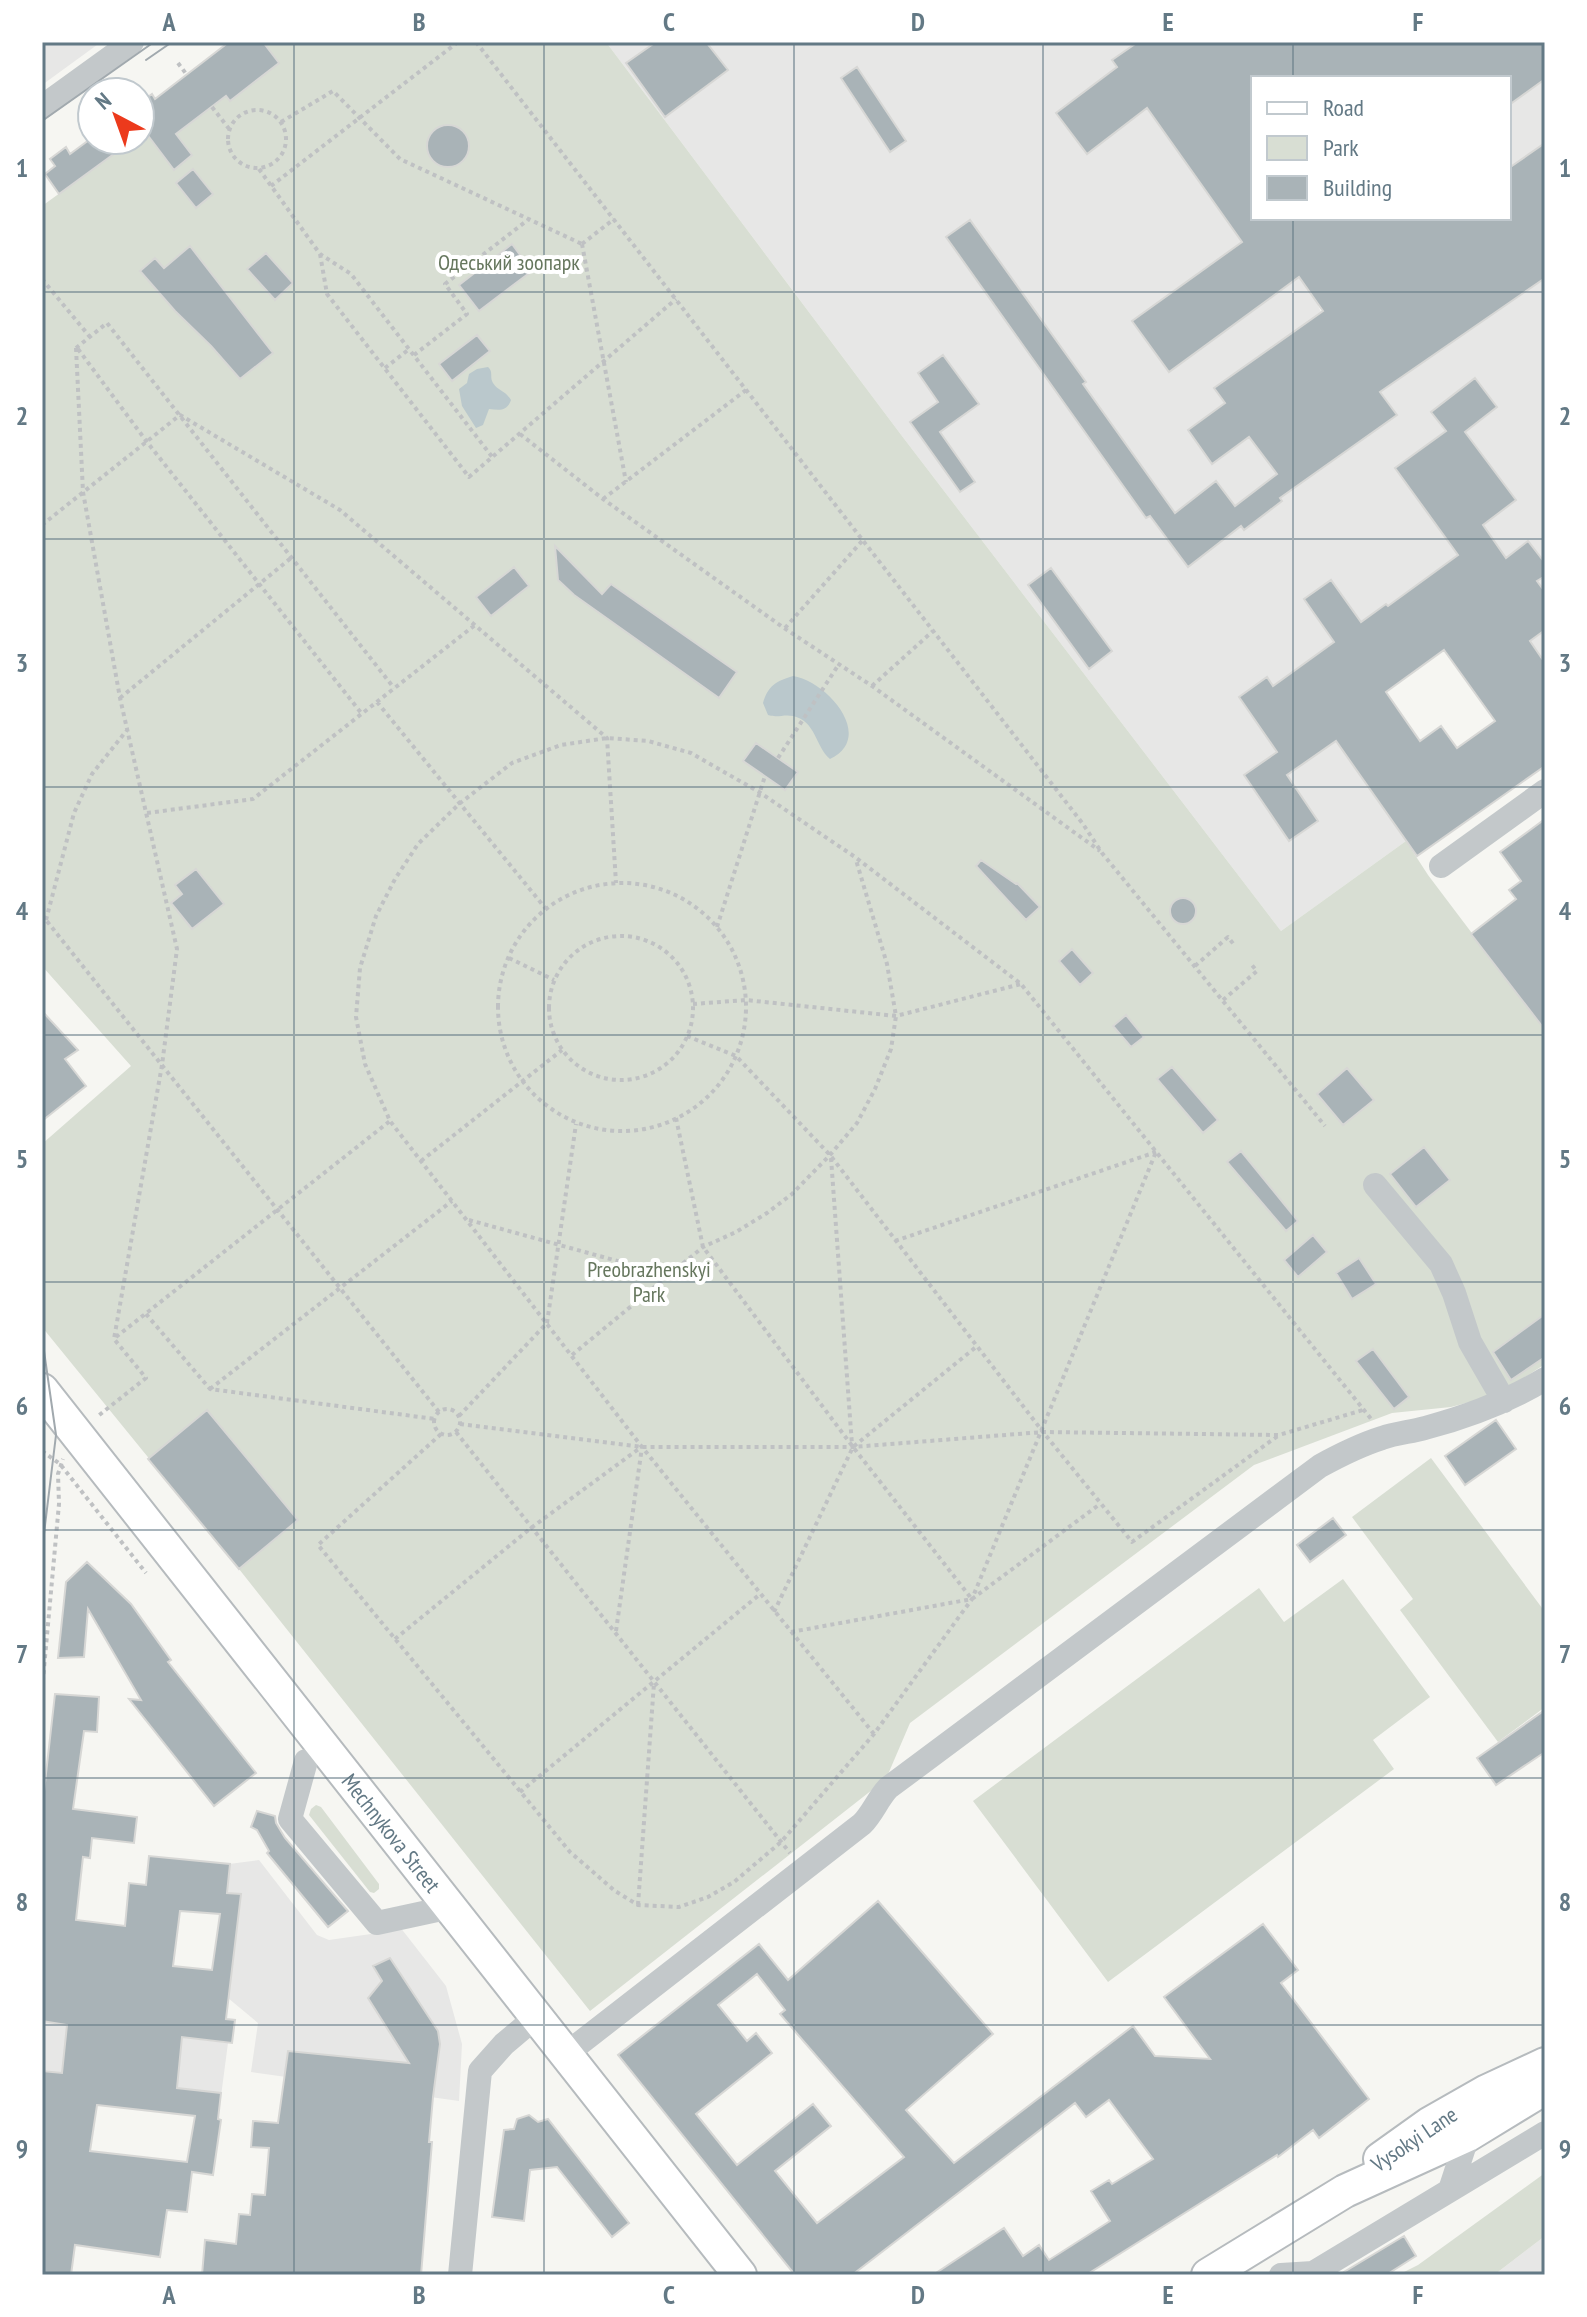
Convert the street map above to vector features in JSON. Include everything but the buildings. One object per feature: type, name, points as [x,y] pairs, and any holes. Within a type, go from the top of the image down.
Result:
[{"type":"main road","name":"Mechnykova Street","points":[[42,1390],[740,2275]]},
{"type":"main road","name":"Vysokyi Lane","points":[[1417,2157],[1465,2118],[1512,2065],[1545,2040]]},
{"type":"main road","name":"Vysokyi Lane","points":[[1345,2191],[1407,2138],[1487,2091],[1545,2064]]},
{"type":"main road","name":"Vysokyi Lane","points":[[1208,2275],[1345,2191],[1468,2135],[1545,2088]]},
{"type":"street","points":[[42,91],[109,42]]},
{"type":"street","points":[[42,107],[132,42]]},
{"type":"street","points":[[1441,866],[1545,791]]},
{"type":"street","points":[[1375,1185],[1441,1264],[1470,1342],[1504,1401]]},
{"type":"street","points":[[566,2054],[862,1824],[873,1813],[878,1799],[888,1788],[1320,1466],[1350,1450],[1386,1437],[1425,1428],[1504,1401],[1545,1379]]},
{"type":"street","points":[[306,1761],[290,1819],[377,1923],[451,1907]]},
{"type":"street","points":[[460,2275],[480,2071],[504,2044],[536,2017]]},
{"type":"street","points":[[1281,2275],[1313,2273],[1545,2133]]},
{"type":"street","points":[[1450,2190],[1468,2135]]},
{"type":"path","points":[[271,186],[458,42]]},
{"type":"path","points":[[476,42],[1083,824],[1102,853],[1325,1126]]},
{"type":"path","points":[[178,63],[187,75]]},
{"type":"path","points":[[281,122],[333,91],[400,159],[582,244]]},
{"type":"path","points":[[212,107],[230,130]]},
{"type":"path","points":[[253,111],[269,112],[281,122],[287,136],[284,152],[274,163],[259,169],[243,165],[232,154],[230,130],[238,117],[253,111]]},
{"type":"path","points":[[259,169],[320,254],[351,274],[493,458]]},
{"type":"path","points":[[414,355],[467,314],[445,284],[529,219]]},
{"type":"path","points":[[582,244],[614,219]]},
{"type":"path","points":[[582,244],[626,482]]},
{"type":"path","points":[[320,254],[327,294],[469,477],[676,299]]},
{"type":"path","points":[[42,279],[90,337]]},
{"type":"path","points":[[76,348],[107,323],[394,688]]},
{"type":"path","points":[[76,348],[362,714]]},
{"type":"path","points":[[42,1690],[60,1464],[76,1434],[146,1378],[114,1339],[162,1065],[177,949],[120,698],[83,492],[76,348]]},
{"type":"path","points":[[385,368],[409,349]]},
{"type":"path","points":[[603,499],[746,390]]},
{"type":"path","points":[[42,525],[180,415]]},
{"type":"path","points":[[180,415],[340,510],[607,738],[616,883]]},
{"type":"path","points":[[520,434],[603,499],[784,628],[872,686],[1102,853]]},
{"type":"path","points":[[784,628],[863,540]]},
{"type":"path","points":[[120,698],[291,558]]},
{"type":"path","points":[[147,813],[253,799],[475,625]]},
{"type":"path","points":[[872,686],[933,631]]},
{"type":"path","points":[[778,758],[839,664]]},
{"type":"path","points":[[377,702],[546,909]]},
{"type":"path","points":[[128,729],[92,774],[74,813],[44,917],[439,1412]]},
{"type":"path","points":[[874,1734],[642,1447],[390,1121],[365,1064],[356,1017],[360,968],[376,916],[418,844],[459,804],[512,763],[561,745],[607,738],[648,741],[691,753],[759,792],[855,857],[1021,984],[1386,1437]]},
{"type":"path","points":[[717,927],[765,776]]},
{"type":"path","points":[[571,1355],[703,1247],[736,1232],[792,1194],[857,1123],[891,1049],[896,1016],[887,964],[855,857]]},
{"type":"path","points":[[616,883],[654,887],[689,902],[717,927],[732,949],[742,974],[746,1019],[736,1056],[721,1082],[701,1103],[676,1118],[644,1129],[609,1131],[576,1123],[546,1106],[522,1082],[505,1051],[498,1017],[500,983],[521,935],[546,909],[579,890],[616,883]]},
{"type":"path","points":[[610,936],[631,936],[652,942],[669,953],[683,969],[692,990],[693,1004],[694,1012],[687,1036],[678,1053],[661,1068],[641,1078],[619,1080],[597,1076],[577,1066],[562,1050],[552,1031],[548,1010],[554,980],[572,954],[590,942],[610,936]]},
{"type":"path","points":[[1195,966],[1228,937],[1235,946]]},
{"type":"path","points":[[509,958],[554,980]]},
{"type":"path","points":[[1223,1000],[1257,971],[1250,963]]},
{"type":"path","points":[[693,1004],[746,1000],[896,1016],[1021,984]]},
{"type":"path","points":[[687,1036],[736,1056],[830,1155],[1043,1432],[1132,1542],[1279,1435]]},
{"type":"path","points":[[421,1161],[562,1050]]},
{"type":"path","points":[[676,1118],[703,1247],[972,1599]]},
{"type":"path","points":[[114,1339],[390,1121]]},
{"type":"path","points":[[459,1416],[547,1323],[576,1123]]},
{"type":"path","points":[[895,1241],[1156,1152]]},
{"type":"path","points":[[441,1434],[318,1545],[570,1852],[615,1891],[638,1905],[679,1907],[708,1897],[734,1882],[781,1842],[874,1734],[972,1599],[1156,1152]]},
{"type":"path","points":[[830,1155],[853,1447]]},
{"type":"path","points":[[210,1389],[452,1201]]},
{"type":"path","points":[[467,1220],[668,1275]]},
{"type":"path","points":[[146,1314],[210,1389],[435,1419]]},
{"type":"path","points":[[774,1612],[853,1447],[977,1347]]},
{"type":"path","points":[[452,1410],[459,1416],[460,1424],[456,1432],[441,1434],[435,1427],[439,1412],[452,1410]]},
{"type":"path","points":[[460,1424],[642,1447],[853,1447],[1043,1432],[1279,1435],[1363,1410]]},
{"type":"path","points":[[456,1432],[803,1870]]},
{"type":"path","points":[[395,1639],[531,1528],[642,1447]]},
{"type":"path","points":[[615,1632],[642,1447]]},
{"type":"path","points":[[42,1451],[60,1464],[146,1573]]},
{"type":"path","points":[[791,1632],[972,1599],[1100,1504]]},
{"type":"path","points":[[520,1792],[760,1594]]},
{"type":"path","points":[[638,1905],[654,1680]]},
{"type":"shaded area","points":[[42,42],[101,42],[42,85]]},
{"type":"shaded area","points":[[606,42],[1545,42],[1545,143],[1511,167],[1511,76],[1251,76],[1251,220],[1434,220],[1316,301],[1321,312],[1392,383],[1545,278],[1545,663],[1495,593],[1312,707],[1406,841],[1281,931],[902,436]]},
{"type":"shaded area","points":[[488,367],[493,383],[511,400],[505,408],[489,409],[483,425],[476,428],[462,406],[459,389],[467,383],[469,374]]},
{"type":"shaded area","points":[[793,676],[820,688],[842,711],[848,737],[843,749],[830,759],[811,728],[801,719],[768,715],[763,703],[767,692],[777,682]]},
{"type":"shaded area","points":[[259,1860],[317,1935],[329,1940],[400,1927],[446,1986],[462,2044],[459,2101],[251,2072],[258,2023],[228,1998],[241,1895],[227,1893],[229,1864]]},
{"type":"shaded area","points":[[42,2021],[228,2043],[218,2119],[42,2098]]},
{"type":"shaded area","points":[[1545,2236],[1545,2275],[1494,2275]]},
{"type":"green space","name":"Preobrazhenskyi Park","points":[[229,42],[606,42],[902,436],[1281,931],[1406,841],[1428,875],[1545,1030],[1545,1364],[1500,1394],[1451,1407],[1392,1413],[1254,1465],[910,1723],[886,1779],[590,2011],[239,1569],[42,1327],[42,1144],[131,1066],[42,966],[42,206],[111,156],[156,156],[156,123],[185,100]]},
{"type":"green space","points":[[1431,1458],[1545,1612],[1545,1707],[1498,1742],[1400,1610],[1413,1599],[1352,1517]]},
{"type":"green space","points":[[1343,1579],[1430,1697],[1373,1740],[1394,1769],[1108,1982],[973,1801],[1259,1588],[1284,1622]]},
{"type":"green space","points":[[316,1805],[321,1807],[379,1884],[379,1889],[374,1893],[370,1892],[309,1815]]},
{"type":"green space","points":[[1545,2173],[1545,2236],[1494,2275],[1398,2275],[1418,2265]]},
{"type":"tram line","points":[[42,121],[154,42]]},
{"type":"tram line","points":[[146,60],[172,42]]},
{"type":"tram line","points":[[42,1349],[56,1435],[42,1550]]},
{"type":"park label","name":"Одеський зоопарк","points":[[509,262]]}]
